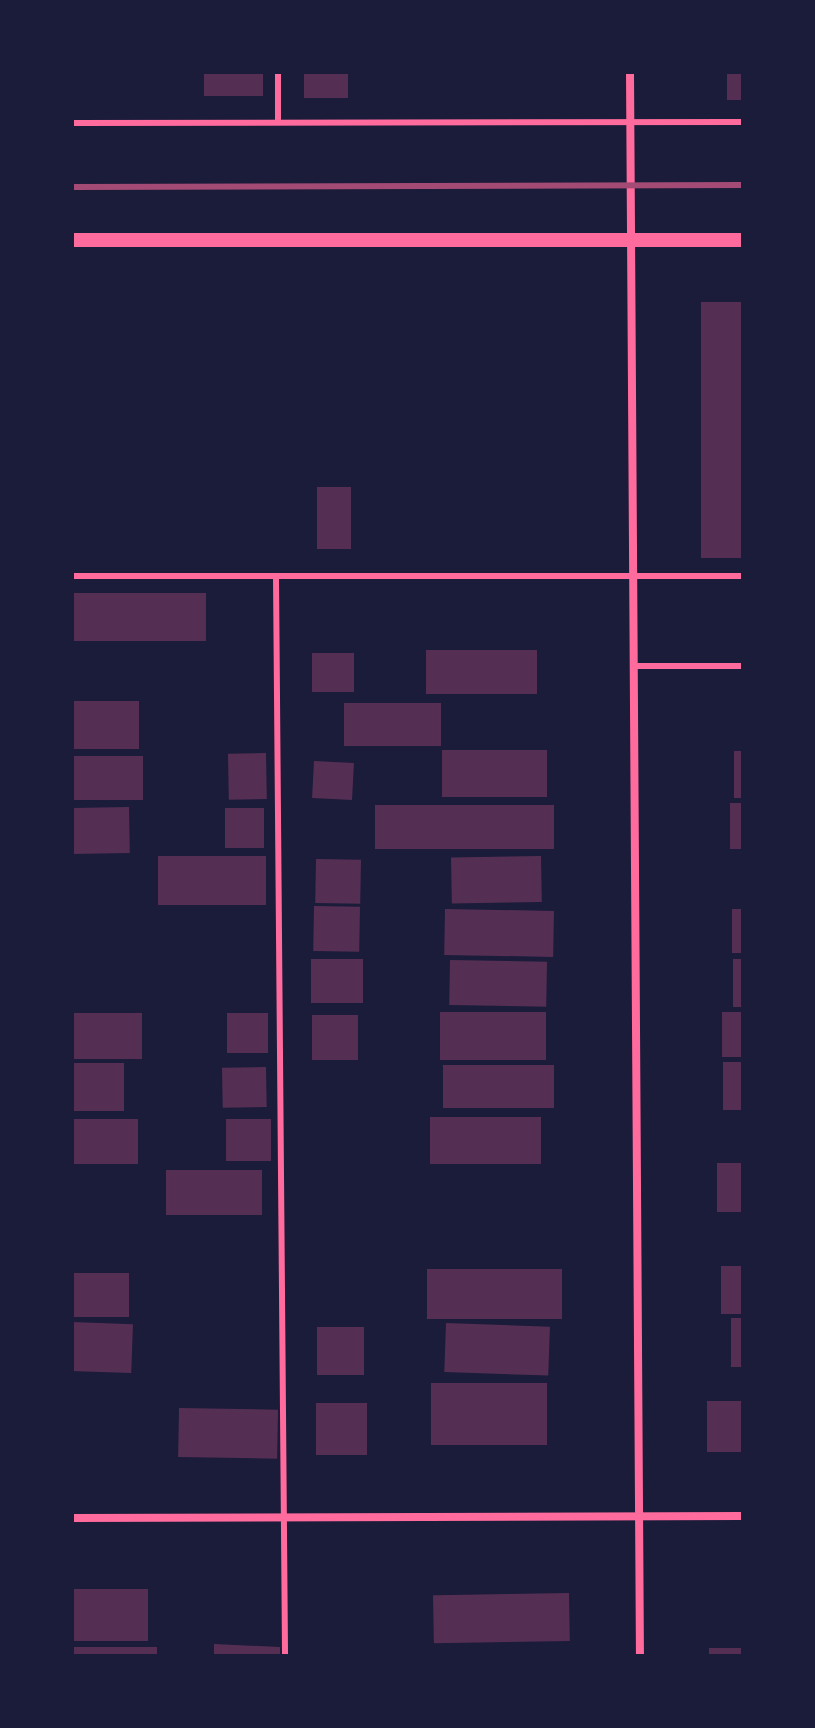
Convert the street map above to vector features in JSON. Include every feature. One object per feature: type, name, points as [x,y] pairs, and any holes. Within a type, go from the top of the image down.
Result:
[{"type":"street","points":[[630,72],[640,1656]]},
{"type":"street","points":[[72,240],[743,240]]},
{"type":"street","points":[[72,1518],[743,1516]]},
{"type":"lane","points":[[278,72],[278,122]]},
{"type":"lane","points":[[72,123],[743,122]]},
{"type":"lane","points":[[72,576],[743,576]]},
{"type":"lane","points":[[276,577],[285,1656]]},
{"type":"lane","points":[[634,666],[743,666]]},
{"type":"building","points":[[204,72],[263,72],[263,96],[204,96]]},
{"type":"building","points":[[304,72],[348,72],[348,98],[304,98]]},
{"type":"building","points":[[727,72],[743,72],[743,100],[727,100]]},
{"type":"building","points":[[701,302],[743,302],[743,558],[701,558]]},
{"type":"building","points":[[317,487],[351,487],[351,549],[317,549]]},
{"type":"building","points":[[72,593],[206,593],[206,641],[72,641]]},
{"type":"building","points":[[426,650],[537,650],[537,694],[426,694]]},
{"type":"building","points":[[312,653],[354,653],[354,692],[312,692]]},
{"type":"building","points":[[72,701],[139,701],[139,749],[72,749]]},
{"type":"building","points":[[344,703],[441,703],[441,746],[344,746]]},
{"type":"building","points":[[442,750],[547,750],[547,797],[442,797]]},
{"type":"building","points":[[734,751],[743,751],[743,798],[734,798]]},
{"type":"building","points":[[266,753],[267,799],[229,800],[228,754]]},
{"type":"building","points":[[72,756],[143,756],[143,800],[72,800]]},
{"type":"building","points":[[314,761],[354,763],[352,800],[312,798]]},
{"type":"building","points":[[730,803],[743,803],[743,849],[730,849]]},
{"type":"building","points":[[375,805],[554,805],[554,849],[375,849]]},
{"type":"building","points":[[129,807],[130,853],[73,854],[72,808]]},
{"type":"building","points":[[225,808],[264,808],[264,848],[225,848]]},
{"type":"building","points":[[158,856],[266,856],[266,905],[158,905]]},
{"type":"building","points":[[541,856],[542,902],[452,904],[451,858]]},
{"type":"building","points":[[316,859],[361,860],[360,904],[315,903]]},
{"type":"building","points":[[314,906],[360,907],[359,952],[313,951]]},
{"type":"building","points":[[445,909],[554,911],[553,957],[444,955]]},
{"type":"building","points":[[732,909],[743,909],[743,953],[732,953]]},
{"type":"building","points":[[311,959],[363,959],[363,1003],[311,1003]]},
{"type":"building","points":[[733,959],[743,959],[743,1007],[733,1007]]},
{"type":"building","points":[[450,960],[547,962],[546,1007],[449,1005]]},
{"type":"building","points":[[440,1012],[546,1012],[546,1060],[440,1060]]},
{"type":"building","points":[[722,1012],[743,1012],[743,1057],[722,1057]]},
{"type":"building","points":[[72,1013],[142,1013],[142,1059],[72,1059]]},
{"type":"building","points":[[227,1013],[268,1013],[268,1053],[227,1053]]},
{"type":"building","points":[[312,1015],[358,1015],[358,1060],[312,1060]]},
{"type":"building","points":[[723,1062],[743,1062],[743,1110],[723,1110]]},
{"type":"building","points":[[72,1063],[124,1063],[124,1111],[72,1111]]},
{"type":"building","points":[[443,1065],[554,1065],[554,1108],[443,1108]]},
{"type":"building","points":[[266,1067],[267,1107],[223,1108],[222,1068]]},
{"type":"building","points":[[430,1117],[541,1117],[541,1164],[430,1164]]},
{"type":"building","points":[[72,1119],[138,1119],[138,1164],[72,1164]]},
{"type":"building","points":[[226,1119],[271,1119],[271,1161],[226,1161]]},
{"type":"building","points":[[717,1163],[743,1163],[743,1212],[717,1212]]},
{"type":"building","points":[[166,1170],[262,1170],[262,1215],[166,1215]]},
{"type":"building","points":[[721,1266],[743,1266],[743,1314],[721,1314]]},
{"type":"building","points":[[427,1269],[562,1269],[562,1319],[427,1319]]},
{"type":"building","points":[[72,1273],[129,1273],[129,1317],[72,1317]]},
{"type":"building","points":[[731,1318],[743,1318],[743,1367],[731,1367]]},
{"type":"building","points":[[72,1322],[133,1324],[131,1373],[72,1371]]},
{"type":"building","points":[[446,1323],[550,1327],[548,1376],[444,1372]]},
{"type":"building","points":[[317,1327],[364,1327],[364,1375],[317,1375]]},
{"type":"building","points":[[431,1383],[547,1383],[547,1445],[431,1445]]},
{"type":"building","points":[[707,1401],[743,1401],[743,1452],[707,1452]]},
{"type":"building","points":[[316,1403],[367,1403],[367,1455],[316,1455]]},
{"type":"building","points":[[179,1408],[278,1410],[277,1459],[178,1457]]},
{"type":"building","points":[[72,1589],[148,1589],[148,1641],[72,1641]]},
{"type":"building","points":[[569,1593],[570,1641],[434,1643],[433,1595]]},
{"type":"building","points":[[214,1644],[280,1647],[280,1656],[214,1656]]},
{"type":"building","points":[[72,1647],[157,1647],[157,1656],[72,1656]]},
{"type":"building","points":[[709,1648],[743,1648],[743,1656],[709,1656]]},
{"type":"railway","points":[[72,187],[743,185]]}]
